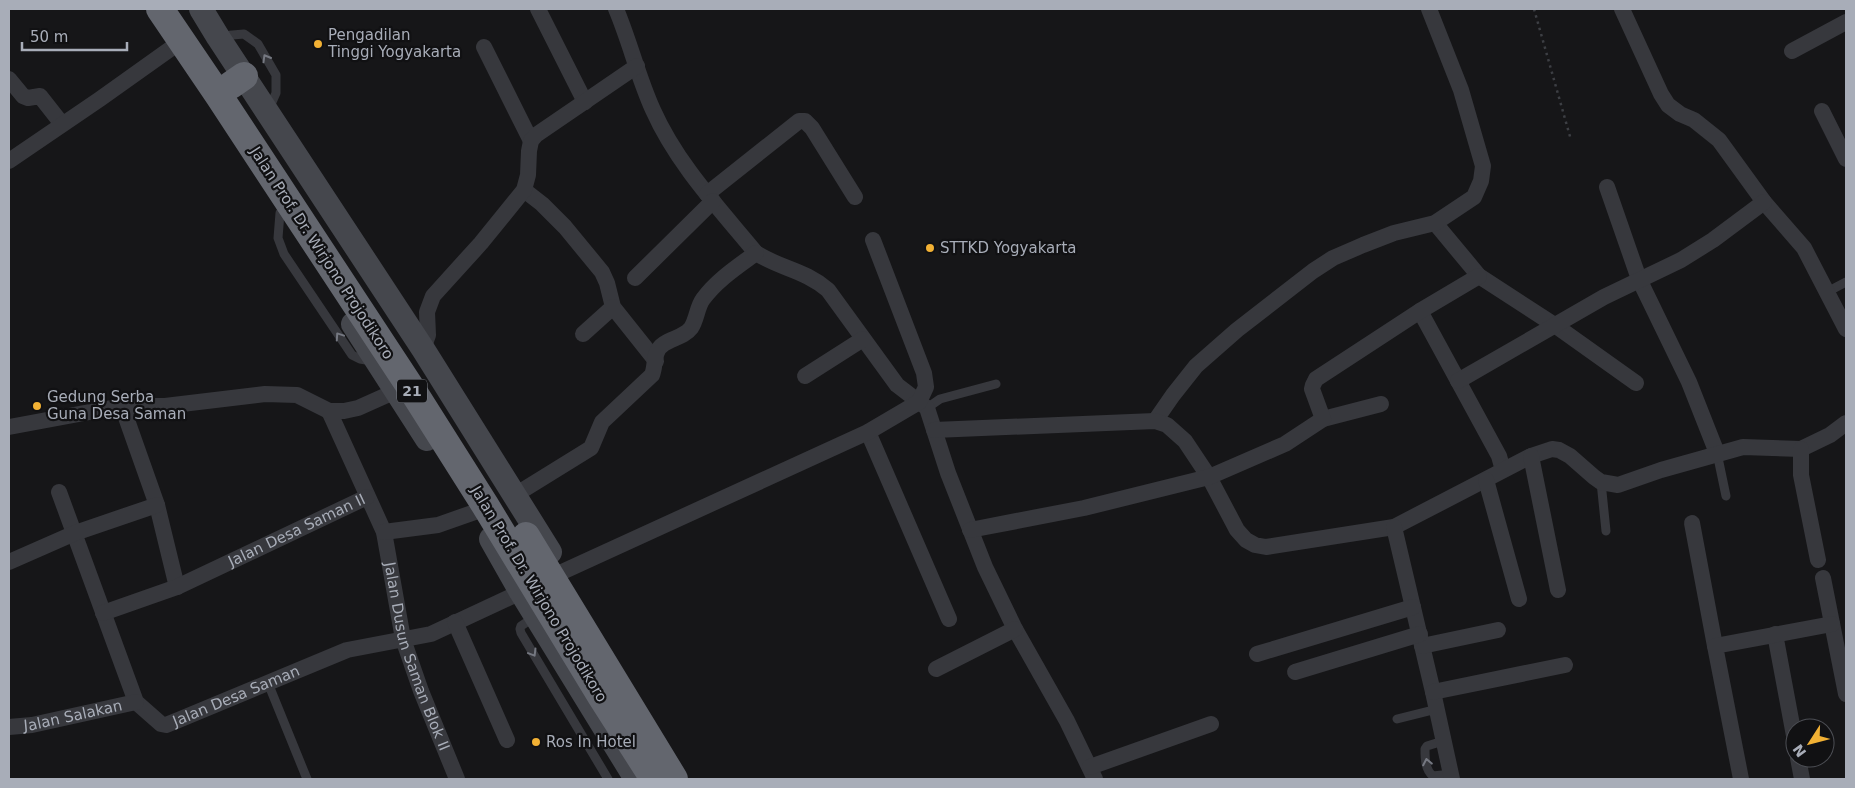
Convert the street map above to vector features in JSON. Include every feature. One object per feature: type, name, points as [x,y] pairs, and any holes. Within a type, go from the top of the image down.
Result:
[{"type":"highway","name":"Jalan Prof. Dr. Wirjono Projodikoro","points":[[160,9],[226,90],[485,505],[600,696],[654,779]]},
{"type":"highway","name":"21","points":[[182,9],[226,90],[485,470],[674,779]]},
{"type":"street","points":[[147,9],[173,47],[226,90],[268,112],[423,349],[689,779]]},
{"type":"street","points":[[201,9],[218,37],[226,90],[280,213],[475,512],[536,616],[587,720],[636,779]]},
{"type":"street","points":[[538,9],[585,102]]},
{"type":"street","points":[[616,9],[654,112],[685,166],[756,254],[771,263],[807,275],[828,290],[897,385],[923,405],[985,567],[1014,629],[1067,721],[1092,773],[1211,724]]},
{"type":"street","points":[[1155,421],[1172,395],[1196,366],[1237,330],[1313,271],[1333,258],[1363,245],[1394,233],[1436,223],[1474,196],[1481,181],[1483,166],[1461,90],[1429,9]]},
{"type":"street","points":[[1622,9],[1661,94],[1668,105],[1680,114],[1694,120],[1719,140],[1764,202],[1804,248],[1846,329]]},
{"type":"street","points":[[1792,51],[1846,22]]},
{"type":"street","points":[[9,161],[173,47]]},
{"type":"street","points":[[484,47],[531,141]]},
{"type":"street","points":[[423,349],[428,335],[427,312],[433,296],[482,244],[524,190],[528,175],[531,141],[536,135],[637,66]]},
{"type":"street","points":[[9,79],[23,96],[28,98],[40,96],[62,124]]},
{"type":"street","points":[[1822,111],[1846,159]]},
{"type":"street","points":[[635,278],[710,197],[799,121],[806,121],[812,128],[855,197]]},
{"type":"street","points":[[1607,187],[1639,279],[1689,382],[1717,453]]},
{"type":"street","points":[[524,190],[542,204],[565,227],[602,272],[607,282],[613,307],[656,361]]},
{"type":"street","points":[[1458,381],[1604,297],[1681,260],[1713,240],[1764,202]]},
{"type":"street","points":[[1436,223],[1479,276],[1556,326],[1636,383]]},
{"type":"street","points":[[873,240],[924,373],[926,387],[923,405]]},
{"type":"street","points":[[515,495],[591,448],[602,422],[652,375],[657,353],[665,343],[682,336],[691,328],[701,301],[714,286],[756,254]]},
{"type":"street","points":[[1323,419],[1312,390],[1312,385],[1316,379],[1420,311],[1479,276]]},
{"type":"street","points":[[584,334],[613,307]]},
{"type":"street","points":[[1420,311],[1499,456],[1503,470]]},
{"type":"street","points":[[805,376],[863,339]]},
{"type":"street","points":[[9,428],[122,406],[165,406],[265,394],[297,395],[329,411],[344,411],[358,408],[396,391]]},
{"type":"street","points":[[970,530],[1057,514],[1209,477],[1285,444],[1323,419],[1381,404]]},
{"type":"street","points":[[562,572],[923,405]]},
{"type":"street","points":[[122,406],[157,505],[177,587]]},
{"type":"street","points":[[329,411],[367,497]]},
{"type":"street","points":[[934,430],[1155,421],[1167,424],[1181,437],[1209,477],[1238,530],[1246,540],[1255,545],[1266,547],[1394,528],[1503,470],[1531,456],[1552,449],[1559,450],[1570,456],[1601,482],[1618,485],[1717,453],[1743,447],[1801,461]]},
{"type":"street","points":[[1801,461],[1846,423]]},
{"type":"street","points":[[868,432],[949,618]]},
{"type":"street","points":[[1531,456],[1558,590]]},
{"type":"street","points":[[1801,461],[1818,560]]},
{"type":"street","points":[[1486,480],[1519,598]]},
{"type":"street","name":"Jalan Desa Saman","points":[[59,492],[136,702],[156,721],[166,725],[348,650],[431,634],[521,592]]},
{"type":"street","name":"Jalan Desa Saman II","points":[[104,613],[177,587],[367,497],[384,532]]},
{"type":"street","points":[[9,562],[75,533],[157,505]]},
{"type":"street","points":[[384,532],[438,525],[475,512]]},
{"type":"street","points":[[1692,523],[1741,779]]},
{"type":"street","points":[[1394,528],[1451,776]]},
{"type":"street","name":"Jalan Dusun Saman Blok II","points":[[384,532],[403,639],[420,691],[457,779]]},
{"type":"street","points":[[1823,578],[1846,694]]},
{"type":"street","points":[[1257,654],[1413,607]]},
{"type":"street","points":[[455,622],[506,740]]},
{"type":"street","points":[[1715,646],[1832,624]]},
{"type":"street","points":[[936,669],[1014,629]]},
{"type":"street","points":[[1295,672],[1421,640],[1498,630]]},
{"type":"street","points":[[1775,634],[1791,718]]},
{"type":"street","points":[[1433,692],[1564,666]]},
{"type":"street","name":"Jalan Salakan","points":[[9,727],[136,702]]},
{"type":"lane","points":[[218,37],[230,34],[244,34],[258,44],[276,75],[276,93],[268,112]]},
{"type":"lane","points":[[1827,292],[1846,282]]},
{"type":"lane","points":[[923,405],[996,384]]},
{"type":"lane","points":[[1717,453],[1726,496]]},
{"type":"lane","points":[[1601,482],[1606,531]]},
{"type":"lane","points":[[268,683],[307,779]]},
{"type":"lane","points":[[1397,719],[1437,709]]},
{"type":"lane","points":[[587,720],[608,779]]},
{"type":"path","points":[[1534,9],[1571,140]]},
{"type":"place","name":"Pengadilan Tinggi Yogyakarta","points":[[318,44]]},
{"type":"place","name":"STTKD Yogyakarta","points":[[930,248]]},
{"type":"place","name":"Gedung Serba Guna Desa Saman","points":[[37,406]]},
{"type":"place","name":"Ros In Hotel","points":[[536,742]]}]
